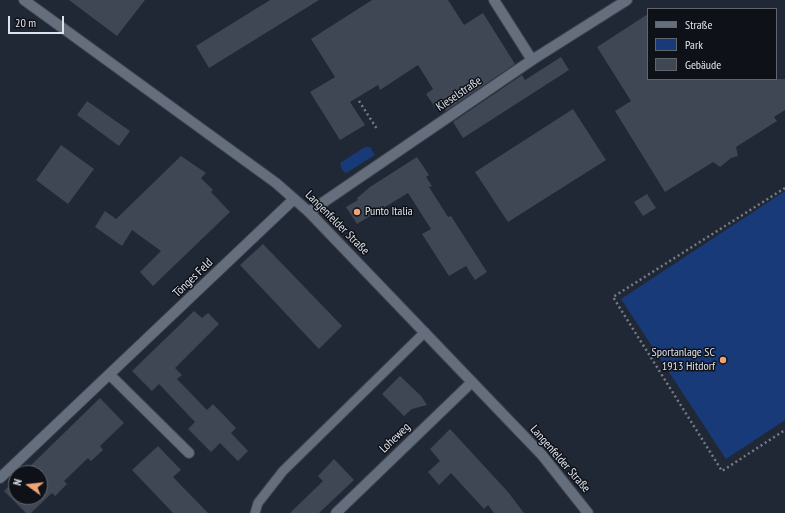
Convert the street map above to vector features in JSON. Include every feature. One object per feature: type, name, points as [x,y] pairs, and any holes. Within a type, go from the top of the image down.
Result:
[{"type":"street","name":"Langenfelder Straße","points":[[24,0],[239,156],[309,212],[542,455],[588,513]]},
{"type":"street","points":[[494,0],[532,60]]},
{"type":"street","name":"Kieselstraße","points":[[309,212],[532,60],[627,0]]},
{"type":"street","name":"Tönges Feld","points":[[0,478],[294,199]]},
{"type":"street","points":[[110,375],[189,453]]},
{"type":"street","name":"Loheweg","points":[[336,513],[472,382]]},
{"type":"lane","points":[[255,513],[258,503],[283,471],[425,332]]},
{"type":"path","points":[[359,101],[377,130]]},
{"type":"path","points":[[785,188],[613,297],[722,471],[785,430]]},
{"type":"green space","points":[[365,147],[370,147],[375,155],[346,173],[342,170],[340,163]]},
{"type":"green space","name":"Sportanlage SC 1913 Hitdorf","points":[[785,191],[785,420],[726,459],[621,299]]},
{"type":"building","points":[[69,0],[145,0],[117,36]]},
{"type":"building","points":[[270,0],[319,0],[209,68],[196,46]]},
{"type":"building","points":[[372,0],[448,0],[464,25],[483,13],[515,64],[446,111],[441,103],[435,107],[426,94],[433,89],[418,65],[380,90],[378,85],[350,102],[365,125],[340,140],[310,92],[335,77],[311,39]]},
{"type":"building","points":[[647,15],[647,80],[785,79],[785,110],[774,117],[777,121],[736,147],[738,156],[731,158],[720,167],[713,162],[665,192],[615,111],[631,101],[597,47]]},
{"type":"building","points":[[561,57],[569,70],[463,138],[453,122],[522,75],[525,80]]},
{"type":"building","points":[[87,101],[130,131],[119,146],[77,115]]},
{"type":"building","points":[[573,109],[606,160],[508,222],[475,172]]},
{"type":"building","points":[[61,145],[94,169],[68,204],[36,180]]},
{"type":"building","points":[[181,156],[206,173],[201,178],[213,190],[211,192],[230,212],[153,286],[140,272],[161,251],[132,230],[122,246],[95,227],[105,211],[116,219]]},
{"type":"building","points":[[417,157],[429,175],[426,177],[432,186],[429,187],[448,217],[451,216],[487,272],[475,280],[466,266],[449,276],[422,234],[431,229],[408,193],[357,224],[346,207],[358,200],[357,198],[370,187]]},
{"type":"building","points":[[647,194],[656,208],[643,216],[634,202]]},
{"type":"building","points":[[263,244],[342,326],[319,349],[240,265]]},
{"type":"building","points":[[194,311],[202,318],[208,313],[219,324],[175,368],[182,375],[177,379],[207,410],[213,404],[236,428],[231,433],[248,451],[238,461],[220,443],[211,452],[188,429],[195,422],[159,384],[152,391],[132,371]]},
{"type":"building","points":[[400,376],[421,396],[427,405],[412,409],[404,416],[382,394]]},
{"type":"building","points":[[100,398],[124,423],[100,446],[103,450],[91,461],[88,458],[64,481],[67,484],[55,496],[52,493],[48,497],[48,465],[31,465]]},
{"type":"building","points":[[450,429],[508,492],[524,513],[494,513],[488,505],[484,509],[451,473],[439,485],[428,472],[440,461],[430,449]]},
{"type":"building","points":[[158,446],[181,470],[173,477],[208,513],[173,513],[132,470]]},
{"type":"building","points":[[334,459],[354,480],[319,513],[290,513],[323,481],[318,476]]},
{"type":"building","points":[[8,487],[8,495],[4,491]]},
{"type":"building","points":[[18,505],[39,505],[31,513],[26,513]]},
{"type":"place","name":"Punto Italia","points":[[357,212]]},
{"type":"place","name":"Sportanlage SC 1913 Hitdorf","points":[[723,360]]}]
